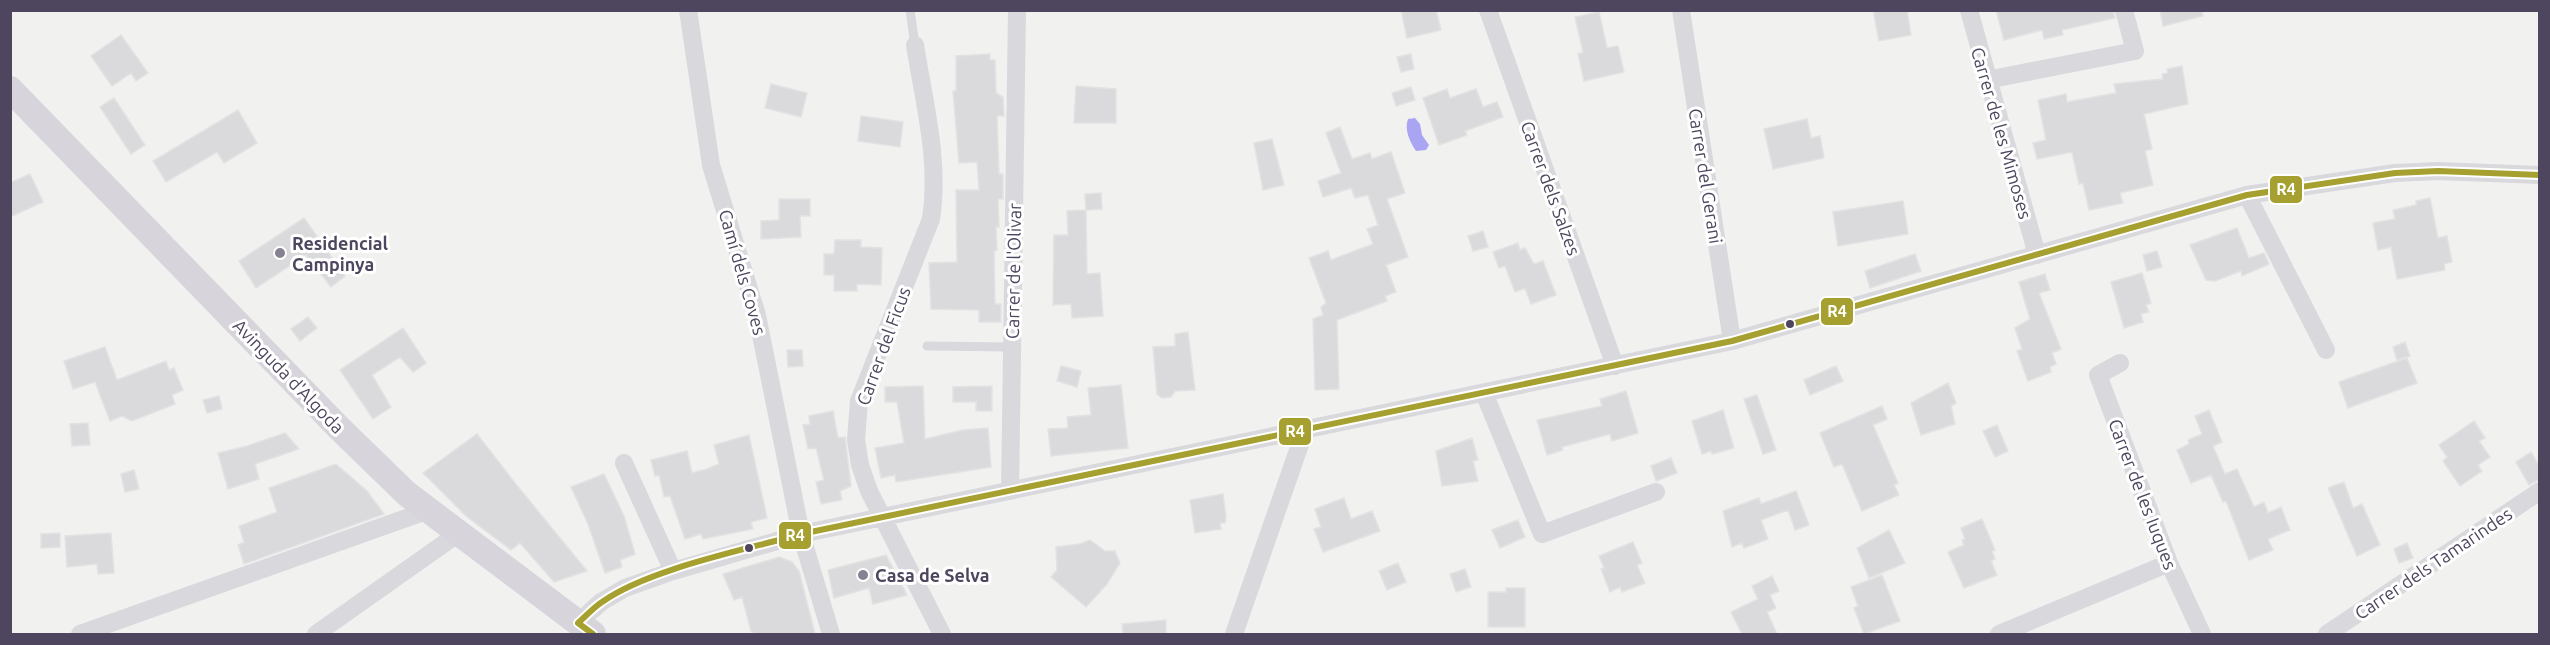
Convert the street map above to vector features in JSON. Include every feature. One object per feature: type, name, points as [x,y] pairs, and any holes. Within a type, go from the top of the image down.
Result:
[{"type":"street","name":"Camí dels Coves","points":[[688,10],[711,165],[757,315],[801,534],[831,634]]},
{"type":"street","name":"Carrer de l'Olivar","points":[[1010,491],[1017,10]]},
{"type":"street","name":"Carrer dels Salzes","points":[[1488,10],[1615,366]]},
{"type":"street","name":"Carrer del Gerani","points":[[1681,10],[1732,341]]},
{"type":"street","name":"Carrer de les Mimoses","points":[[1968,10],[2037,255]]},
{"type":"street","points":[[1987,80],[2135,51],[2124,10]]},
{"type":"street","name":"Carrer del Ficus","points":[[915,45],[934,168],[933,210],[859,401],[856,440],[860,465],[883,517],[942,634]]},
{"type":"street","name":"Avinguda d'Algoda","points":[[10,89],[339,428],[407,494],[585,629]]},
{"type":"street","points":[[585,629],[609,597],[625,588],[673,571],[801,534],[1732,341],[2247,195],[2395,173],[2438,171],[2540,175]]},
{"type":"street","points":[[2247,195],[2326,350]]},
{"type":"street","name":"Carrer de les Iuques","points":[[2120,363],[2098,375],[2169,563],[2202,634]]},
{"type":"street","points":[[1484,393],[1542,534],[1656,492]]},
{"type":"street","points":[[1234,634],[1305,430]]},
{"type":"street","points":[[624,463],[673,571]]},
{"type":"street","name":"Carrer dels Tamarindes","points":[[2327,634],[2540,490]]},
{"type":"street","points":[[90,633],[429,510]]},
{"type":"street","points":[[316,634],[459,533]]},
{"type":"street","points":[[1999,634],[2169,563]]},
{"type":"lane","points":[[910,10],[915,45]]},
{"type":"lane","points":[[927,346],[1012,347]]},
{"type":"shaded area","points":[[1415,118],[1429,145],[1426,150],[1416,151],[1408,136],[1408,119]]},
{"type":"building","points":[[1401,10],[1436,10],[1441,30],[1407,38]]},
{"type":"building","points":[[1873,10],[1907,10],[1911,35],[1879,41]]},
{"type":"building","points":[[1996,10],[2113,10],[2115,18],[2062,30],[2063,35],[2044,39],[2042,30],[2004,40]]},
{"type":"building","points":[[2160,10],[2202,10],[2203,16],[2163,26]]},
{"type":"building","points":[[1599,12],[1607,48],[1618,46],[1624,72],[1584,81],[1578,54],[1583,52],[1575,17]]},
{"type":"building","points":[[121,35],[148,73],[136,81],[131,73],[112,86],[91,56]]},
{"type":"building","points":[[990,54],[990,60],[995,60],[996,93],[1003,97],[1004,116],[997,116],[999,174],[1003,174],[1003,199],[998,199],[999,227],[996,227],[997,250],[994,251],[995,304],[1001,304],[1001,322],[979,322],[979,310],[931,309],[929,263],[957,262],[956,190],[979,190],[977,162],[959,163],[953,91],[956,91],[956,56]]},
{"type":"building","points":[[1411,54],[1414,69],[1401,72],[1397,57]]},
{"type":"building","points":[[2182,66],[2188,104],[2144,114],[2152,149],[2145,151],[2153,185],[2120,193],[2123,203],[2089,210],[2083,183],[2079,184],[2072,152],[2037,159],[2033,143],[2046,140],[2038,100],[2066,94],[2067,102],[2116,93],[2114,84],[2163,79],[2162,74],[2168,73],[2167,69]]},
{"type":"building","points":[[771,84],[807,93],[801,117],[765,108]]},
{"type":"building","points":[[1076,86],[1116,89],[1116,123],[1074,123]]},
{"type":"building","points":[[1411,87],[1415,100],[1396,106],[1392,93]]},
{"type":"building","points":[[1447,89],[1450,98],[1476,89],[1483,107],[1497,102],[1503,117],[1465,131],[1467,135],[1439,145],[1423,98]]},
{"type":"building","points":[[114,98],[145,145],[131,154],[100,107]]},
{"type":"building","points":[[238,110],[257,143],[224,163],[217,152],[166,182],[153,161]]},
{"type":"building","points":[[861,116],[903,122],[900,147],[858,141]]},
{"type":"building","points":[[1807,119],[1811,138],[1820,136],[1824,158],[1773,169],[1764,129]]},
{"type":"building","points":[[1340,127],[1352,159],[1370,153],[1372,159],[1391,152],[1405,193],[1387,199],[1408,257],[1386,265],[1396,292],[1385,296],[1387,301],[1337,320],[1339,389],[1315,390],[1313,319],[1323,315],[1321,307],[1326,303],[1309,258],[1328,251],[1331,260],[1373,244],[1367,229],[1378,225],[1368,195],[1355,198],[1351,188],[1323,197],[1318,181],[1341,173],[1326,133]]},
{"type":"building","points":[[1272,139],[1284,185],[1263,190],[1254,143]]},
{"type":"building","points":[[30,174],[43,202],[10,217],[10,183]]},
{"type":"building","points":[[1101,193],[1102,209],[1086,210],[1085,194]]},
{"type":"building","points":[[2430,198],[2438,238],[2447,236],[2452,262],[2444,264],[2445,270],[2397,279],[2391,247],[2378,250],[2373,223],[2395,219],[2393,210],[2416,205],[2416,201]]},
{"type":"building","points":[[779,199],[810,199],[810,216],[800,216],[801,237],[761,239],[761,221],[779,220]]},
{"type":"building","points":[[1903,201],[1908,234],[1838,246],[1833,212]]},
{"type":"building","points":[[1086,210],[1087,274],[1100,273],[1103,316],[1072,318],[1071,304],[1053,305],[1054,235],[1068,235],[1067,211]]},
{"type":"building","name":"Residencial Campinya","points":[[304,218],[345,276],[331,287],[306,255],[256,288],[239,261]]},
{"type":"building","points":[[2237,228],[2249,258],[2264,253],[2269,264],[2242,276],[2241,271],[2215,281],[2206,280],[2190,245]]},
{"type":"building","points":[[1483,231],[1488,247],[1473,251],[1468,236]]},
{"type":"building","points":[[835,240],[861,240],[861,247],[882,248],[881,285],[857,284],[857,291],[834,291],[834,275],[824,275],[824,254],[834,254]]},
{"type":"building","points":[[1518,243],[1520,250],[1525,248],[1534,264],[1543,261],[1556,295],[1531,304],[1525,288],[1515,292],[1505,266],[1499,268],[1493,252]]},
{"type":"building","points":[[2157,251],[2162,267],[2147,271],[2143,255]]},
{"type":"building","points":[[1915,254],[1921,271],[1870,288],[1865,271]]},
{"type":"building","points":[[2142,273],[2151,303],[2146,305],[2149,312],[2141,314],[2143,322],[2124,328],[2111,282]]},
{"type":"building","points":[[2045,274],[2050,290],[2039,293],[2061,349],[2052,353],[2056,364],[2050,367],[2051,372],[2028,381],[2017,351],[2022,349],[2015,328],[2030,319],[2019,282]]},
{"type":"building","points":[[308,317],[317,328],[300,341],[291,329]]},
{"type":"building","points":[[403,328],[426,363],[413,372],[400,357],[372,375],[391,407],[373,419],[340,370]]},
{"type":"building","points":[[1188,332],[1195,390],[1175,391],[1171,397],[1162,398],[1157,394],[1153,347],[1175,346],[1175,334]]},
{"type":"building","points":[[2405,342],[2410,356],[2397,360],[2393,347]]},
{"type":"building","points":[[105,347],[117,380],[166,361],[169,370],[174,368],[183,390],[172,395],[175,404],[132,421],[122,416],[110,421],[95,382],[73,389],[64,361]]},
{"type":"building","points":[[787,350],[802,350],[803,366],[788,367]]},
{"type":"building","points":[[2407,358],[2417,383],[2348,408],[2339,382]]},
{"type":"building","points":[[1061,366],[1081,371],[1077,387],[1057,381]]},
{"type":"building","points":[[1836,366],[1843,381],[1810,395],[1804,380]]},
{"type":"building","points":[[1948,383],[1956,403],[1951,406],[1955,424],[1921,435],[1911,403]]},
{"type":"building","points":[[1121,385],[1128,448],[1051,456],[1048,429],[1068,428],[1067,417],[1091,415],[1088,388]]},
{"type":"building","points":[[923,386],[925,439],[963,430],[988,428],[991,467],[896,482],[895,475],[881,478],[875,448],[904,443],[897,402],[885,402],[885,387]]},
{"type":"building","points":[[992,386],[992,411],[976,411],[976,402],[953,402],[953,387]]},
{"type":"building","points":[[1626,391],[1638,433],[1612,441],[1610,434],[1562,447],[1563,450],[1547,455],[1537,420],[1602,406],[1600,399]]},
{"type":"building","points":[[1757,395],[1776,450],[1763,454],[1744,399]]},
{"type":"building","points":[[219,396],[222,409],[207,413],[203,400]]},
{"type":"building","points":[[1882,406],[1887,419],[1873,425],[1898,483],[1894,485],[1899,495],[1862,511],[1842,464],[1834,467],[1820,433]]},
{"type":"building","points":[[1723,410],[1734,448],[1712,454],[1711,451],[1702,454],[1692,421]]},
{"type":"building","points":[[2209,410],[2222,442],[2213,446],[2225,474],[2237,469],[2254,507],[2264,502],[2268,513],[2281,507],[2290,530],[2268,539],[2273,550],[2249,560],[2226,501],[2223,502],[2211,475],[2191,483],[2177,450],[2189,444],[2188,440],[2202,434],[2195,416]]},
{"type":"building","points":[[833,411],[838,438],[845,437],[851,486],[840,491],[842,500],[821,504],[816,482],[824,480],[816,448],[808,449],[803,425],[810,424],[809,416]]},
{"type":"building","points":[[2474,421],[2485,438],[2479,441],[2490,457],[2478,465],[2482,471],[2460,486],[2443,461],[2447,457],[2439,445]]},
{"type":"building","points":[[88,423],[90,445],[72,446],[70,424]]},
{"type":"building","points":[[1997,425],[2008,451],[1995,457],[1983,431]]},
{"type":"building","points":[[285,433],[299,449],[255,464],[259,479],[228,489],[218,453]]},
{"type":"building","points":[[477,434],[587,571],[554,582],[520,543],[511,550],[466,516],[423,473]]},
{"type":"building","points":[[749,435],[767,518],[751,522],[753,529],[703,539],[701,534],[685,539],[670,496],[664,497],[659,475],[655,476],[651,460],[687,451],[692,473],[719,464],[714,445]]},
{"type":"building","points":[[1472,438],[1478,460],[1473,461],[1478,481],[1442,486],[1436,451]]},
{"type":"building","points":[[2531,452],[2540,467],[2540,479],[2529,485],[2516,462]]},
{"type":"building","points":[[1671,458],[1677,473],[1656,481],[1651,466]]},
{"type":"building","points":[[336,464],[367,491],[384,514],[244,564],[238,545],[244,542],[239,526],[277,512],[269,488]]},
{"type":"building","points":[[134,470],[139,489],[125,492],[121,474]]},
{"type":"building","points":[[604,474],[624,516],[635,554],[620,560],[622,567],[605,573],[588,524],[571,487]]},
{"type":"building","points":[[2344,482],[2353,508],[2362,504],[2380,545],[2357,556],[2328,488]]},
{"type":"building","points":[[1796,491],[1809,525],[1795,530],[1788,510],[1761,520],[1768,539],[1744,548],[1742,543],[1732,547],[1723,511],[1759,498],[1761,504]]},
{"type":"building","points":[[1223,494],[1226,517],[1225,523],[1220,523],[1221,529],[1195,533],[1190,500]]},
{"type":"building","points":[[1344,498],[1351,519],[1372,511],[1380,531],[1323,552],[1314,529],[1321,527],[1315,509]]},
{"type":"building","points":[[1982,519],[1995,550],[1992,551],[1995,559],[1991,561],[1997,575],[1964,588],[1948,552],[1964,545],[1962,540],[1965,539],[1961,528]]},
{"type":"building","points":[[1518,520],[1525,537],[1500,548],[1492,530]]},
{"type":"building","points":[[1889,530],[1905,563],[1869,578],[1857,548]]},
{"type":"building","points":[[60,533],[60,547],[41,548],[41,534]]},
{"type":"building","points":[[111,533],[114,573],[98,574],[97,564],[67,567],[65,536]]},
{"type":"building","points":[[1090,540],[1105,551],[1115,551],[1120,563],[1107,584],[1086,607],[1051,577],[1057,570],[1056,547],[1080,544]]},
{"type":"building","points":[[1633,542],[1642,563],[1637,565],[1645,583],[1622,592],[1620,587],[1610,592],[1601,569],[1604,568],[1599,556]]},
{"type":"building","points":[[2407,543],[2413,558],[2399,563],[2394,549]]},
{"type":"building","name":"Casa de Selva","points":[[886,555],[907,595],[873,604],[869,588],[834,598],[828,570]]},
{"type":"building","points":[[779,557],[792,562],[799,571],[815,634],[755,634],[751,631],[742,597],[734,600],[723,574]]},
{"type":"building","points":[[1398,563],[1406,582],[1387,590],[1379,571]]},
{"type":"building","points":[[1465,569],[1471,587],[1456,592],[1450,574]]},
{"type":"building","points":[[1882,575],[1900,621],[1864,634],[1854,608],[1858,606],[1851,587]]},
{"type":"building","points":[[1772,576],[1779,591],[1770,595],[1776,608],[1767,612],[1777,634],[1742,634],[1731,612],[1758,599],[1752,586]]},
{"type":"building","points":[[1506,588],[1525,588],[1525,627],[1488,627],[1488,592],[1506,592]]},
{"type":"building","points":[[1166,620],[1166,634],[1123,634],[1122,624]]},
{"type":"transit line","name":"R4","points":[[593,634],[578,623],[599,604],[621,590],[670,570],[801,534],[1732,341],[2247,195],[2395,173],[2438,171],[2540,175]]},
{"type":"place","name":"Residencial Campinya","points":[[280,253]]},
{"type":"place","name":"Casa de Selva","points":[[863,575]]}]
